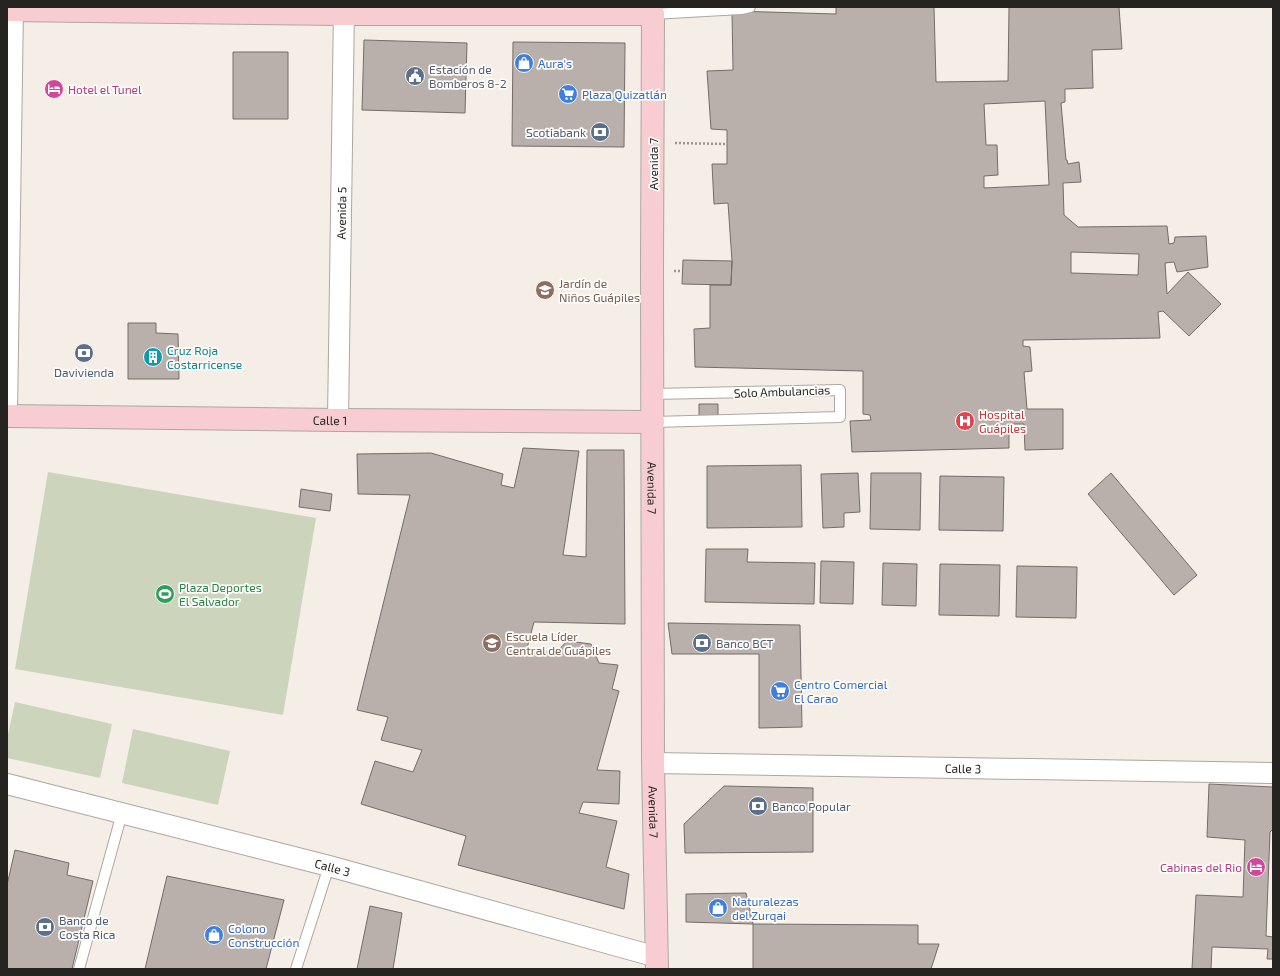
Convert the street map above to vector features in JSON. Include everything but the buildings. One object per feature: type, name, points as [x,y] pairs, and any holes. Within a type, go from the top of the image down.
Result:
[{"type":"main road","points":[[11,9],[344,11],[654,10]]},
{"type":"main road","name":"Avenida 7","points":[[654,10],[652,764],[657,963]]},
{"type":"main road","name":"Calle 1","points":[[7,416],[653,422]]},
{"type":"street","points":[[7,416],[11,9]]},
{"type":"street","name":"Avenida 5","points":[[338,420],[344,11]]},
{"type":"street","name":"Calle 3","points":[[652,764],[1273,773]]},
{"type":"street","name":"Calle 3","points":[[7,784],[330,866],[657,963]]},
{"type":"lane","points":[[654,10],[741,9],[750,7]]},
{"type":"lane","name":"Solo Ambulancias","points":[[653,394],[840,390],[840,417],[653,422]]},
{"type":"lane","points":[[79,969],[122,813]]},
{"type":"lane","points":[[296,969],[330,866]]},
{"type":"path","points":[[653,143],[727,144]]},
{"type":"green space","name":"Plaza Deportes El Salvador","points":[[48,472],[316,518],[283,715],[15,669]]},
{"type":"green space","points":[[15,702],[112,724],[100,778],[7,758],[7,739]]},
{"type":"green space","points":[[133,729],[230,751],[218,805],[122,783]]},
{"type":"place","name":"Aura's","points":[[524,63]]},
{"type":"place","name":"Estación de Bomberos 8-2","points":[[415,76]]},
{"type":"place","name":"Hotel el Tunel","points":[[54,89]]},
{"type":"place","name":"Plaza Quizatlán","points":[[568,94]]},
{"type":"place","name":"Scotiabank","points":[[600,132]]},
{"type":"place","name":"Jardín de Niños Guápiles","points":[[545,290]]},
{"type":"place","name":"Davivienda","points":[[84,353]]},
{"type":"place","name":"Cruz Roja Costarricense","points":[[153,357]]},
{"type":"place","name":"Hospital Guápiles","points":[[965,421]]},
{"type":"place","name":"Plaza Deportes El Salvador","points":[[165,594]]},
{"type":"place","name":"Escuela Líder Central de Guápiles","points":[[492,643]]},
{"type":"place","name":"Banco BCT","points":[[702,643]]},
{"type":"place","name":"Centro Comercial El Carao","points":[[780,691]]},
{"type":"place","name":"Banco Popular","points":[[758,806]]},
{"type":"place","name":"Cabinas del Rio","points":[[1256,867]]},
{"type":"place","name":"Naturalezas del Zurqai","points":[[718,908]]},
{"type":"place","name":"Banco de Costa Rica","points":[[45,927]]},
{"type":"place","name":"Colono Construcción","points":[[214,935]]}]
